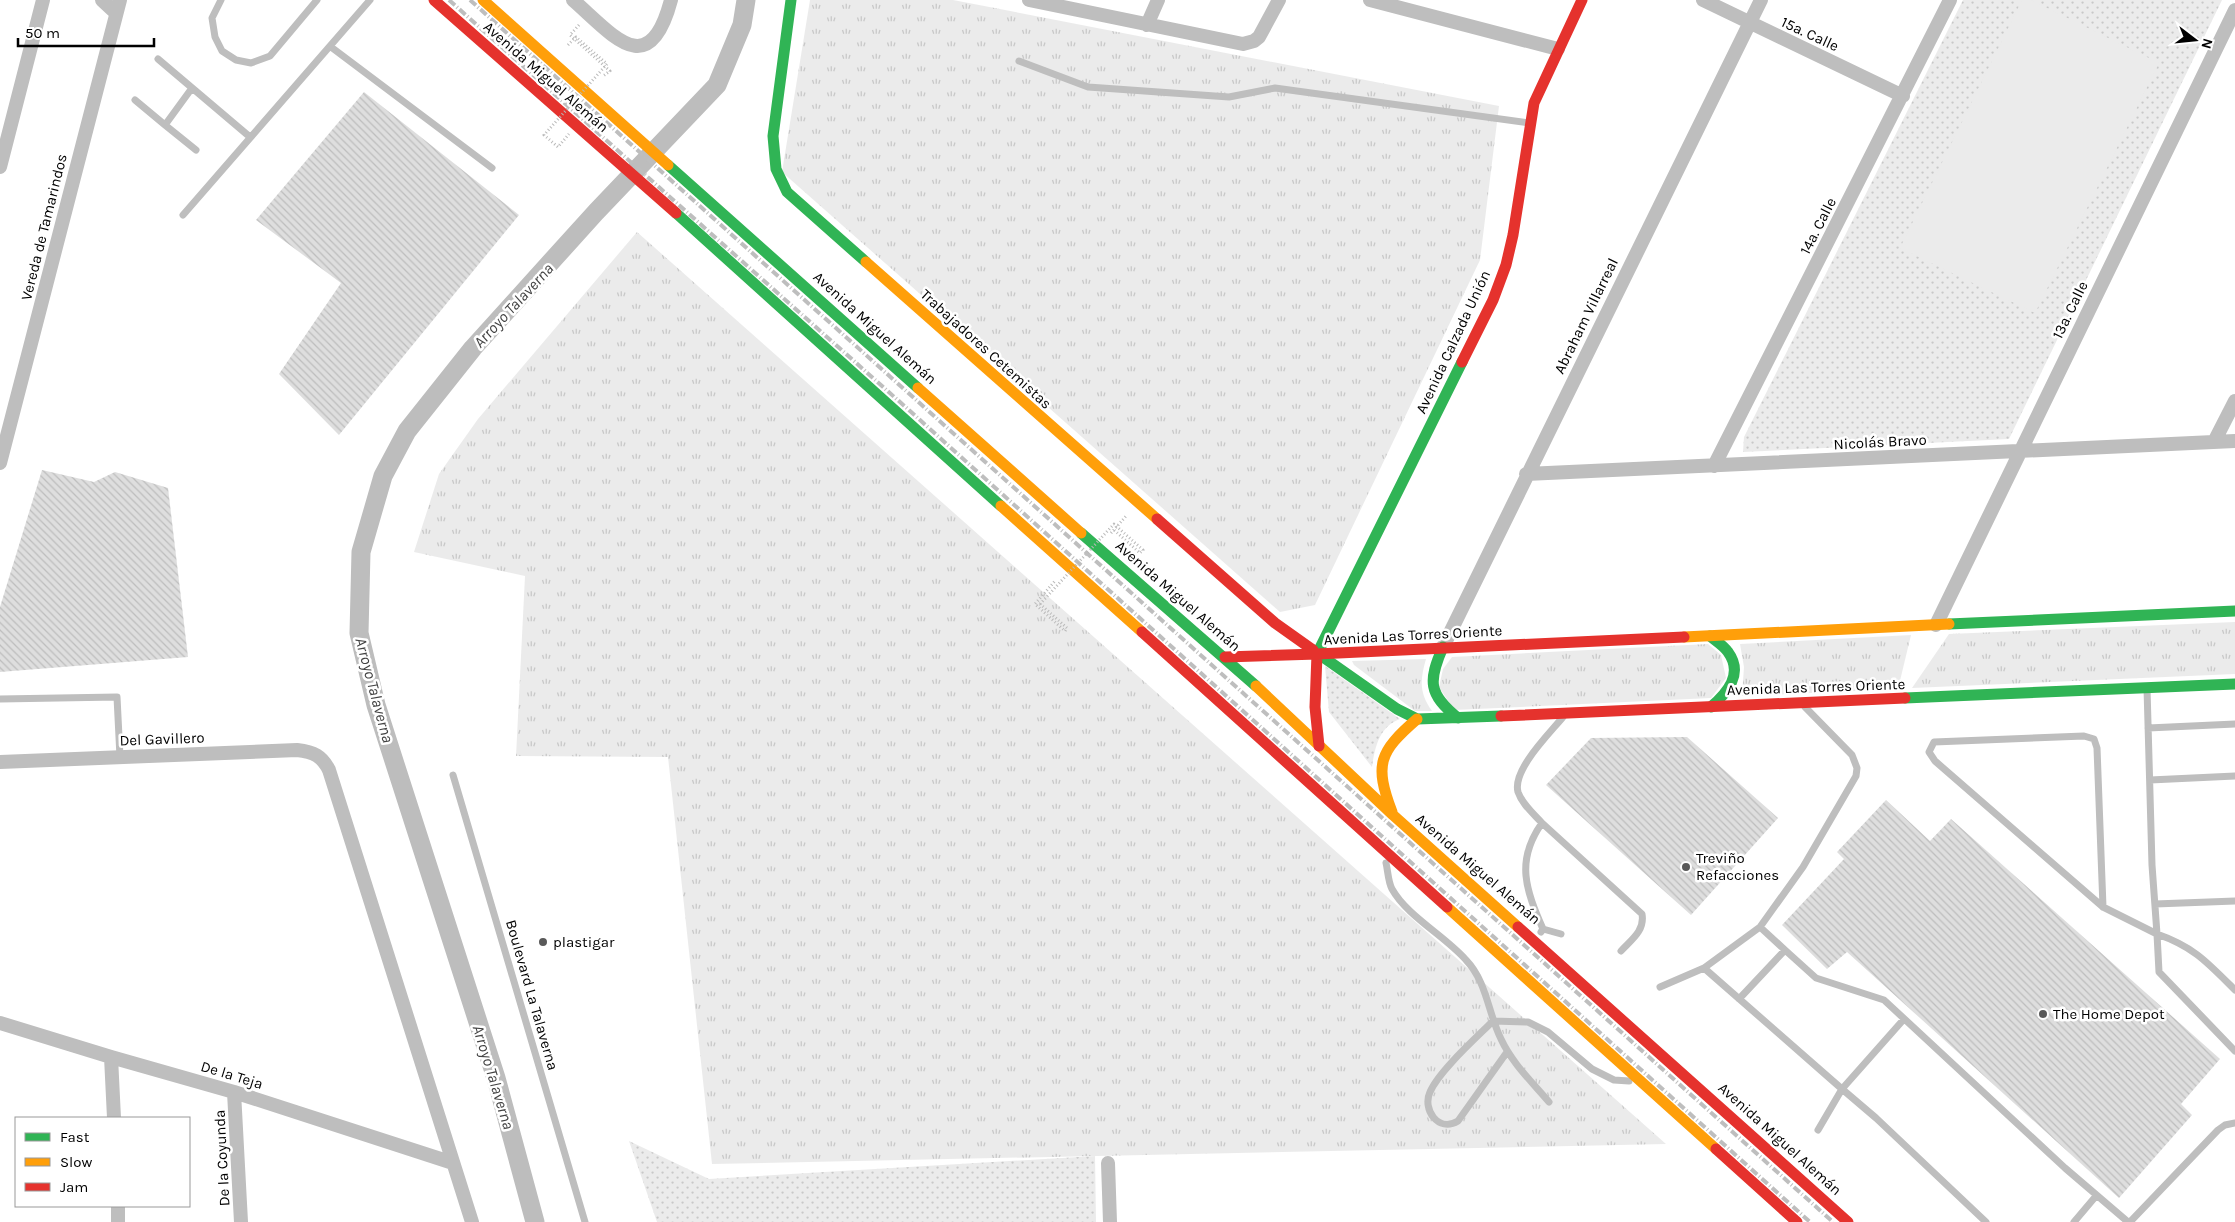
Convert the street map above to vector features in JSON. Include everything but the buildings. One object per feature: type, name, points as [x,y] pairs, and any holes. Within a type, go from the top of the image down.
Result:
[{"type":"main road","name":"Avenida Miguel Alemán","points":[[434,0],[664,202],[1797,1222]]},
{"type":"main road","name":"Avenida Miguel Alemán","points":[[483,0],[1091,542],[1225,657],[1393,815],[1848,1222]]},
{"type":"main road","name":"Trabajadores Cetemistas","points":[[791,0],[773,136],[776,169],[787,192],[1260,610],[1317,654]]},
{"type":"main road","name":"Avenida Calzada Unión","points":[[1317,654],[1493,300],[1506,265],[1513,235],[1534,103],[1582,0]]},
{"type":"main road","name":"Avenida Las Torres Oriente","points":[[1317,654],[2235,611]]},
{"type":"main road","points":[[1710,636],[1728,652],[1733,664],[1733,680],[1728,693],[1711,707]]},
{"type":"main road","points":[[1442,647],[1434,666],[1432,682],[1434,696],[1442,706],[1458,718]]},
{"type":"main road","name":"Avenida Las Torres Oriente","points":[[1317,654],[1374,695],[1417,719],[2235,684]]},
{"type":"main road","points":[[1225,657],[1317,654],[1315,707],[1319,746]]},
{"type":"main road","points":[[1393,815],[1384,792],[1381,777],[1382,760],[1394,739],[1417,719]]},
{"type":"main road","points":[[1736,1168],[1763,1206]]},
{"type":"street","points":[[0,167],[43,0]]},
{"type":"street","points":[[102,0],[118,7]]},
{"type":"street","points":[[573,0],[620,41],[630,46],[646,44],[660,33],[671,0]]},
{"type":"street","points":[[1030,0],[1243,44],[1254,41],[1263,31],[1278,0]]},
{"type":"street","points":[[1147,25],[1158,0]]},
{"type":"street","points":[[1370,0],[1558,49]]},
{"type":"street","name":"15a. Calle","points":[[1703,0],[1903,96]]},
{"type":"street","name":"Abraham Villarreal","points":[[1442,647],[1761,0]]},
{"type":"street","name":"14a. Calle","points":[[1714,466],[1950,0]]},
{"type":"street","name":"Vereda de Tamarindos","points":[[0,462],[118,7]]},
{"type":"street","name":"13a. Calle","points":[[1936,625],[2235,10]]},
{"type":"street","points":[[2214,442],[2235,401]]},
{"type":"street","name":"Nicolás Bravo","points":[[1526,474],[2235,441]]},
{"type":"street","name":"Del Gavillero","points":[[0,762],[297,750],[316,754],[324,759],[330,770],[453,1163]]},
{"type":"street","name":"De la Teja","points":[[0,1023],[234,1092],[453,1163]]},
{"type":"street","points":[[111,1057],[114,1117]]},
{"type":"street","name":"De la Coyunda","points":[[234,1092],[241,1222]]},
{"type":"street","points":[[453,1163],[472,1222]]},
{"type":"street","points":[[1108,1163],[1110,1222]]},
{"type":"street","points":[[118,1207],[118,1222]]},
{"type":"lane","points":[[221,0],[212,18],[215,37],[222,51],[236,60],[251,63],[270,56],[316,0]]},
{"type":"lane","points":[[183,215],[370,0]]},
{"type":"lane","points":[[331,47],[492,168]]},
{"type":"lane","points":[[158,59],[250,137]]},
{"type":"lane","points":[[1019,62],[1088,87],[1229,98],[1275,88],[1530,122]]},
{"type":"lane","points":[[165,125],[192,88]]},
{"type":"lane","points":[[134,100],[196,150]]},
{"type":"lane","points":[[2147,688],[2159,972],[2235,1051]]},
{"type":"lane","points":[[0,699],[116,696],[120,757]]},
{"type":"lane","points":[[1660,987],[1704,968],[1760,927],[1803,867],[1856,776],[1857,768],[1852,754],[1801,703]]},
{"type":"lane","points":[[1565,714],[1524,766],[1518,777],[1518,791],[1521,798],[1542,823],[1642,914],[1641,930],[1621,951]]},
{"type":"lane","points":[[2148,728],[2235,724]]},
{"type":"lane","points":[[2103,907],[2097,748],[2094,739],[2084,736],[1934,742],[1929,752],[1936,761],[2103,907],[2156,934],[2180,942],[2195,951],[2235,990]]},
{"type":"lane","name":"Boulevard La Talaverna","points":[[453,776],[585,1222]]},
{"type":"lane","points":[[2150,780],[2235,776]]},
{"type":"lane","points":[[1542,823],[1530,842],[1525,862],[1530,897],[1544,929],[1561,934]]},
{"type":"lane","points":[[1382,848],[1391,888],[1409,910],[1466,960],[1476,973],[1485,993],[1493,1021],[1507,1052],[1549,1102]]},
{"type":"lane","points":[[2155,904],[2235,900]]},
{"type":"lane","points":[[1760,927],[1816,978],[1861,994],[1878,997],[2096,1196],[2129,1222],[2218,1130],[2225,1125],[2235,1123]]},
{"type":"lane","points":[[1533,939],[1544,929]]},
{"type":"lane","points":[[1739,999],[1785,950]]},
{"type":"lane","points":[[1704,968],[1842,1088],[1986,1222]]},
{"type":"lane","points":[[1818,1130],[1842,1088],[1904,1019]]},
{"type":"lane","points":[[1507,1052],[1458,1121],[1446,1125],[1439,1123],[1432,1117],[1428,1101],[1431,1089],[1469,1044],[1493,1021],[1528,1022],[1548,1032],[1592,1069],[1614,1080],[1642,1082]]},
{"type":"lane","points":[[2074,1222],[2096,1196]]},
{"type":"path","points":[[589,14],[570,35],[610,71],[604,77],[597,71]]},
{"type":"path","points":[[569,134],[558,146],[544,135],[607,64],[576,36],[568,45],[575,52]]},
{"type":"path","points":[[1068,567],[1035,604],[1065,631],[1067,628],[1040,604],[1114,524],[1143,550],[1140,553],[1114,530]]},
{"type":"green space","points":[[810,0],[953,0],[1499,106],[1480,260],[1315,605],[1280,612],[782,172]]},
{"type":"green space","points":[[1963,0],[2222,0],[2009,439],[1743,452],[1744,437]]},
{"type":"green space","points":[[2022,0],[2031,0],[2159,63],[2035,313],[1900,248]]},
{"type":"green space","points":[[637,232],[1666,1144],[712,1164],[668,757],[516,756],[525,576],[414,552],[439,474],[478,419]]},
{"type":"green space","points":[[2235,622],[2235,674],[1912,688],[1949,634]]},
{"type":"green space","points":[[1911,635],[1898,689],[1742,696],[1744,667],[1740,644]]},
{"type":"green space","points":[[1708,644],[1721,655],[1726,678],[1711,698],[1454,710],[1439,687],[1443,669],[1452,657]]},
{"type":"green space","points":[[1426,659],[1422,686],[1425,698],[1432,711],[1415,711],[1354,665],[1352,661]]},
{"type":"green space","points":[[1325,666],[1400,719],[1387,727],[1383,732],[1377,745],[1372,767],[1329,712]]},
{"type":"green space","points":[[629,1141],[709,1179],[1095,1156],[1096,1222],[657,1222]]},
{"type":"waterway","name":"Arroyo Talaverna","points":[[535,1222],[496,1078],[376,705],[359,633],[361,552],[383,476],[407,431],[473,348],[596,212],[717,85],[742,25],[746,0]]},
{"type":"railway","points":[[449,0],[910,411],[1810,1222]]},
{"type":"railway","points":[[470,0],[1833,1222]]},
{"type":"traffic: fast","points":[[791,0],[773,136],[776,169],[787,192],[866,262]]},
{"type":"traffic: fast","points":[[668,165],[918,388]]},
{"type":"traffic: fast","points":[[676,213],[1001,506]]},
{"type":"traffic: fast","points":[[1317,654],[1462,362]]},
{"type":"traffic: fast","points":[[1081,533],[1256,686]]},
{"type":"traffic: fast","points":[[1949,624],[2235,611]]},
{"type":"traffic: fast","points":[[1710,636],[1726,650],[1733,660],[1734,668],[1734,675],[1728,689],[1711,707]]},
{"type":"traffic: fast","points":[[1443,647],[1435,669],[1434,686],[1441,702],[1458,718]]},
{"type":"traffic: fast","points":[[1313,650],[1397,709],[1417,719],[1501,716]]},
{"type":"traffic: fast","points":[[1905,698],[2235,684]]},
{"type":"traffic: slow","points":[[483,0],[668,165]]},
{"type":"traffic: slow","points":[[866,262],[1157,519]]},
{"type":"traffic: slow","points":[[918,388],[1081,533]]},
{"type":"traffic: slow","points":[[1001,506],[1142,632]]},
{"type":"traffic: slow","points":[[1684,637],[1949,624]]},
{"type":"traffic: slow","points":[[1256,686],[1393,815],[1518,927]]},
{"type":"traffic: slow","points":[[1392,812],[1383,782],[1382,770],[1384,760],[1388,750],[1395,741],[1417,719]]},
{"type":"traffic: slow","points":[[1447,907],[1716,1149]]},
{"type":"traffic: jam","points":[[434,0],[676,213]]},
{"type":"traffic: jam","points":[[1462,362],[1493,300],[1506,265],[1513,235],[1534,103],[1582,0]]},
{"type":"traffic: jam","points":[[1157,519],[1275,623],[1313,650]]},
{"type":"traffic: jam","points":[[1142,632],[1447,907]]},
{"type":"traffic: jam","points":[[1317,654],[1684,637]]},
{"type":"traffic: jam","points":[[1225,657],[1317,654],[1315,707],[1319,746]]},
{"type":"traffic: jam","points":[[1501,716],[1905,698]]},
{"type":"traffic: jam","points":[[1518,927],[1848,1222]]},
{"type":"traffic: jam","points":[[1716,1149],[1797,1222]]},
{"type":"place","name":"Treviño Refacciones","points":[[1686,867]]},
{"type":"place","name":"plastigar","points":[[543,942]]},
{"type":"place","name":"The Home Depot","points":[[2043,1014]]}]
